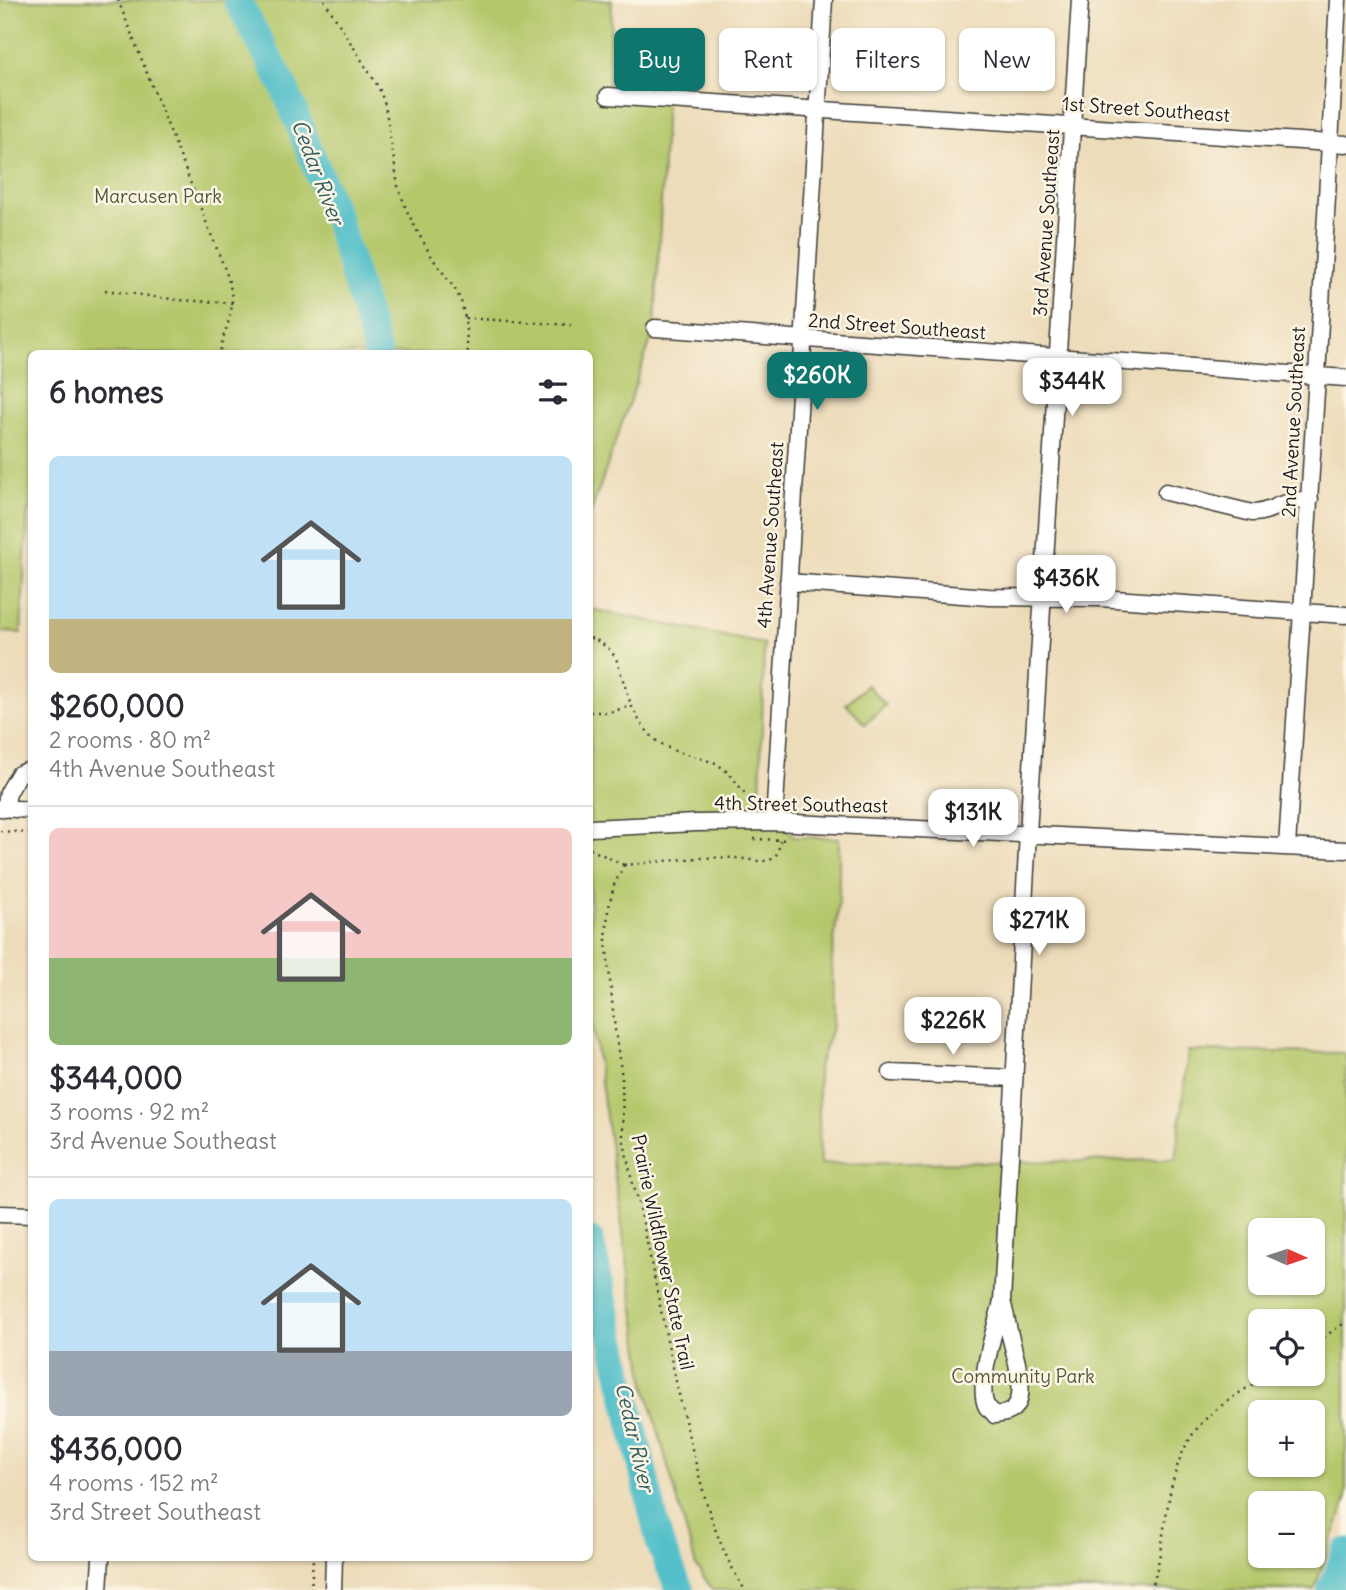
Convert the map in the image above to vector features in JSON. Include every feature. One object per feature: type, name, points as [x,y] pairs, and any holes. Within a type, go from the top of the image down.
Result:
[{"type":"street","name":"4th Avenue Southeast","points":[[774,822],[824,0]]},
{"type":"street","name":"3rd Avenue Southeast","points":[[1002,1301],[1042,597],[1080,0]]},
{"type":"street","name":"2nd Avenue Southeast","points":[[1287,847],[1317,376],[1338,143],[1338,0]]},
{"type":"street","name":"1st Street Southeast","points":[[608,96],[1338,143]]},
{"type":"street","name":"2nd Street Southeast","points":[[655,328],[1346,378]]},
{"type":"street","points":[[1166,492],[1252,513],[1263,513],[1295,501],[1310,499]]},
{"type":"street","points":[[788,582],[989,597],[1100,598],[1346,615]]},
{"type":"street","points":[[28,771],[19,774],[2,808],[28,810]]},
{"type":"street","name":"4th Street Southeast","points":[[594,828],[774,822],[1346,850]]},
{"type":"street","points":[[891,1073],[1014,1078]]},
{"type":"street","points":[[0,1213],[28,1215]]},
{"type":"street","points":[[1002,1301],[1021,1382],[1018,1403],[1009,1413],[995,1415],[986,1405],[983,1389],[984,1374],[1002,1301]]},
{"type":"street","points":[[99,1590],[100,1561]]},
{"type":"street","points":[[333,1590],[334,1561]]},
{"type":"path","points":[[117,0],[231,288],[230,316],[220,350]]},
{"type":"path","points":[[324,0],[379,88],[385,105],[398,186],[406,209],[433,259],[461,301],[468,350]]},
{"type":"path","points":[[105,290],[178,300],[232,303]]},
{"type":"path","points":[[465,318],[571,325]]},
{"type":"path","points":[[593,640],[609,649],[616,658],[631,705],[641,724],[655,740],[672,750],[716,763],[730,774],[745,794],[774,822],[780,840],[778,852],[768,861],[695,859],[624,865],[593,850]]},
{"type":"path","points":[[593,712],[610,712],[631,705]]},
{"type":"path","points":[[0,831],[28,833]]},
{"type":"path","name":"Prairie Wildflower State Trail","points":[[624,865],[614,885],[608,911],[607,940],[622,1077],[623,1137],[677,1390],[708,1510],[725,1556],[745,1590]]},
{"type":"path","points":[[1325,1336],[1346,1322]]},
{"type":"path","points":[[1151,1590],[1178,1462],[1200,1425],[1251,1386]]},
{"type":"path","points":[[311,1590],[313,1561]]},
{"type":"green space","name":"Marcusen Park","points":[[0,0],[612,0],[608,96],[666,99],[655,328],[593,506],[593,350],[28,350],[28,509],[21,633],[0,632]]},
{"type":"green space","name":"Community Park","points":[[593,610],[764,644],[760,803],[794,837],[839,838],[839,900],[832,958],[833,1025],[818,1067],[820,1164],[1176,1160],[1188,1051],[1346,1053],[1346,1500],[1325,1559],[1325,1491],[1248,1491],[1248,1568],[1322,1568],[1314,1590],[713,1590],[696,1566],[645,1384],[593,1028]]},
{"type":"green space","points":[[867,685],[886,705],[865,724],[846,704]]},
{"type":"waterway","name":"Cedar River","points":[[237,0],[283,84],[338,222],[377,350]]},
{"type":"waterway","name":"Cedar River","points":[[593,1254],[660,1544],[680,1590]]},
{"type":"waterway","name":"Cedar River","points":[[1331,1590],[1346,1552]]}]
